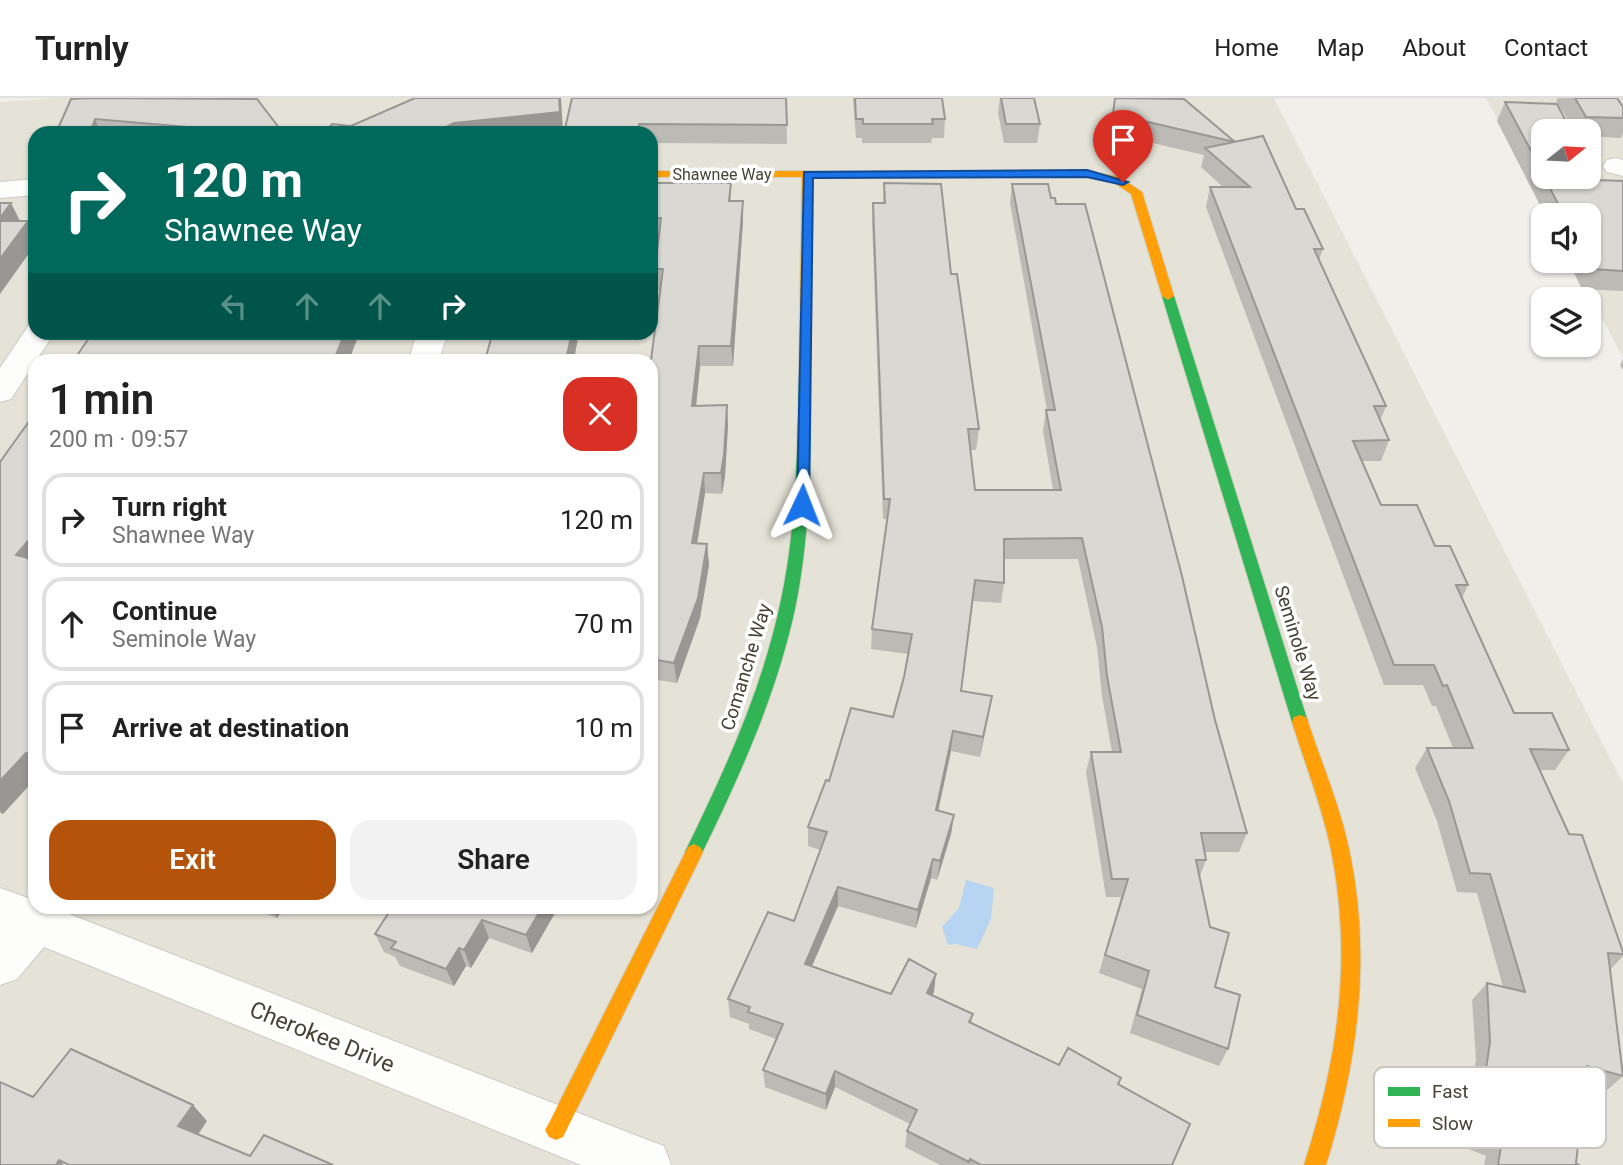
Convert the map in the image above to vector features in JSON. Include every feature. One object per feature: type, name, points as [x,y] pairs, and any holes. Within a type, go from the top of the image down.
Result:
[{"type":"street","name":"Shawnee Way","points":[[658,174],[1087,174]]},
{"type":"street","name":"Comanche Way","points":[[556,1130],[731,778],[752,728],[784,622],[802,505],[807,174]]},
{"type":"street","name":"Seminole Way","points":[[1087,174],[1116,179],[1130,186],[1139,199],[1339,847],[1351,906],[1354,1006],[1347,1062],[1331,1123],[1315,1165]]},
{"type":"street","points":[[0,190],[28,188]]},
{"type":"street","points":[[0,392],[35,340]]},
{"type":"street","points":[[0,964],[28,914]]},
{"type":"street","name":"Cherokee Drive","points":[[34,914],[645,1165]]},
{"type":"shaded area","points":[[56,98],[1274,98],[1623,784],[1623,1165],[0,1165],[0,102]]},
{"type":"shaded area","points":[[1486,98],[1623,98],[1623,358],[1601,316],[1601,287],[1586,287],[1578,273],[1601,273],[1601,203],[1542,203],[1534,189],[1601,189],[1601,119],[1531,119],[1531,183]]},
{"type":"water","points":[[966,880],[994,888],[991,919],[977,949],[948,945],[942,927],[959,908]]},
{"type":"building","points":[[415,98],[559,98],[560,112],[454,123],[448,126],[351,126]]},
{"type":"building","points":[[572,98],[786,98],[787,125],[566,126]]},
{"type":"building","points":[[855,98],[942,98],[945,119],[932,119],[933,124],[863,124],[863,119],[856,119]]},
{"type":"building","points":[[1001,98],[1034,98],[1040,124],[1006,124]]},
{"type":"building","points":[[1115,98],[1184,99],[1235,142],[1113,114]]},
{"type":"building","points":[[1575,98],[1617,98],[1623,107],[1623,118],[1586,117]]},
{"type":"building","points":[[71,99],[257,99],[278,126],[176,126],[95,119],[92,126],[59,126]]},
{"type":"building","points":[[1505,102],[1557,104],[1565,119],[1531,119],[1531,151]]},
{"type":"building","points":[[1263,136],[1296,209],[1304,209],[1323,249],[1314,249],[1386,406],[1374,406],[1389,440],[1353,441],[1381,505],[1417,505],[1435,546],[1450,546],[1468,585],[1456,585],[1514,713],[1552,713],[1569,750],[1530,749],[1569,834],[1582,835],[1623,952],[1608,953],[1623,1076],[1606,1071],[1606,1067],[1486,1067],[1490,1042],[1487,983],[1525,992],[1490,874],[1470,873],[1449,801],[1427,748],[1473,748],[1447,685],[1443,686],[1434,665],[1394,665],[1210,187],[1250,187],[1205,148]]},
{"type":"building","points":[[1601,180],[1623,181],[1623,271],[1601,270],[1601,203],[1558,203],[1550,189],[1601,189]]},
{"type":"building","points":[[658,183],[731,183],[729,201],[743,201],[731,346],[699,346],[692,406],[727,405],[724,455],[721,473],[704,473],[692,543],[707,544],[698,598],[674,663],[658,660],[658,354],[652,354],[654,340],[658,340],[658,307],[663,269],[658,269],[661,218],[658,218]]},
{"type":"building","points":[[884,183],[941,184],[951,274],[957,274],[979,429],[968,429],[975,490],[1061,490],[1046,410],[1055,410],[1012,184],[1048,184],[1051,198],[1055,198],[1056,204],[1085,204],[1182,576],[1215,720],[1247,833],[1201,833],[1206,860],[1196,860],[1210,927],[1229,933],[1215,987],[1240,995],[1228,1049],[1137,1015],[1149,971],[1105,955],[1128,879],[1112,879],[1091,752],[1121,752],[1107,676],[1102,627],[1082,538],[1004,539],[1004,583],[975,580],[961,691],[992,696],[983,737],[953,731],[936,810],[954,815],[940,861],[933,859],[918,910],[838,887],[805,964],[891,994],[909,959],[936,974],[927,993],[973,1014],[969,1022],[1059,1065],[1068,1048],[1121,1078],[1118,1084],[1190,1124],[1172,1165],[981,1165],[970,1159],[969,1162],[907,1131],[917,1110],[835,1071],[826,1094],[763,1070],[783,1024],[748,1012],[750,1007],[728,999],[768,912],[794,921],[827,832],[808,827],[826,780],[829,781],[851,708],[893,717],[904,677],[912,634],[872,629],[890,499],[884,499],[873,203],[885,203]]},
{"type":"building","points":[[0,203],[11,203],[0,218]]},
{"type":"building","points":[[0,221],[28,221],[0,259]]},
{"type":"building","points":[[88,340],[342,340],[336,354],[78,354]]},
{"type":"building","points":[[491,340],[570,340],[567,354],[487,354]]},
{"type":"building","points":[[28,423],[28,541],[16,555],[28,558],[28,754],[0,781],[0,462]]},
{"type":"building","points":[[388,914],[538,914],[526,935],[482,920],[464,950],[459,948],[446,969],[391,948],[396,942],[375,934]]},
{"type":"building","points":[[71,1049],[193,1105],[178,1126],[250,1156],[264,1135],[333,1165],[69,1165],[59,1160],[56,1165],[0,1165],[0,1082],[33,1097]]},
{"type":"building","points":[[1501,1148],[1578,1148],[1576,1163],[1579,1165],[1498,1165]]},
{"type":"traffic: fast","points":[[1168,296],[1300,722]]},
{"type":"traffic: fast","points":[[694,852],[760,703],[787,609],[800,520],[805,371]]},
{"type":"traffic: slow","points":[[658,174],[1087,174],[1116,179],[1136,192],[1168,296]]},
{"type":"traffic: slow","points":[[805,371],[807,174]]},
{"type":"traffic: slow","points":[[1300,722],[1340,850],[1351,932],[1352,971],[1345,1048],[1338,1086],[1315,1165]]},
{"type":"traffic: slow","points":[[556,1130],[694,852]]},
{"type":"route","points":[[802,505],[807,174],[1097,174],[1123,182]]}]
